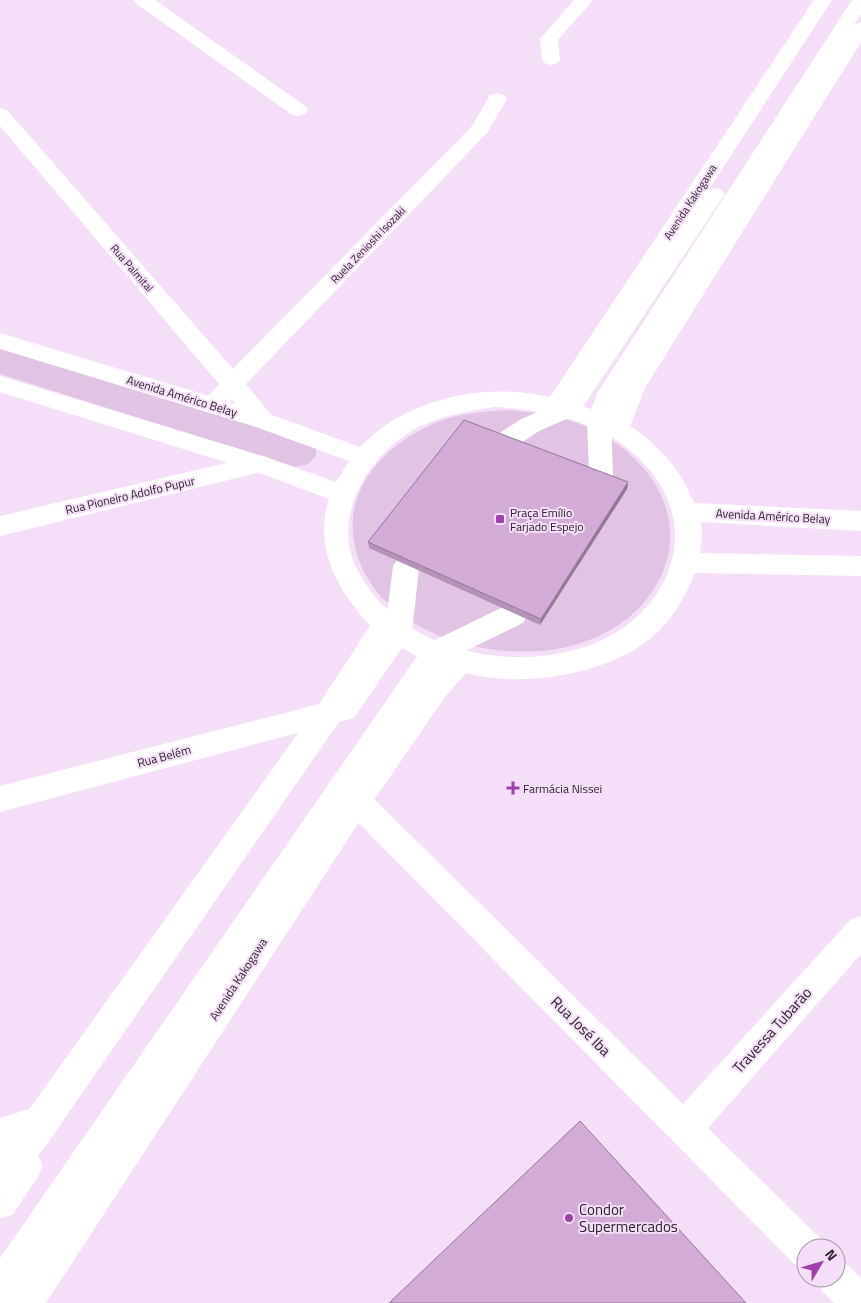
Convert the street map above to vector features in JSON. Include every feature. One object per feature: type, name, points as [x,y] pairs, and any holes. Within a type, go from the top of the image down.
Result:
[{"type":"main road","points":[[143,0],[298,110]]},
{"type":"main road","points":[[551,59],[549,39],[584,0]]},
{"type":"main road","name":"Avenida Kakogawa","points":[[563,406],[823,0]]},
{"type":"main road","points":[[470,479],[502,443],[563,406],[847,0]]},
{"type":"main road","points":[[570,524],[601,475],[610,392],[861,0]]},
{"type":"main road","points":[[608,424],[634,387],[861,28]]},
{"type":"main road","name":"Ruela Zenioshi Isozaki","points":[[212,405],[480,129],[497,98]]},
{"type":"main road","name":"Rua Palmital","points":[[0,114],[264,421]]},
{"type":"main road","name":"Avenida Américo Belay","points":[[0,342],[264,421],[363,457]]},
{"type":"main road","points":[[0,384],[260,464],[342,494]]},
{"type":"main road","points":[[494,399],[526,400],[563,406],[608,424],[648,452],[671,480],[685,512],[689,540],[686,562],[674,592],[654,620],[624,642],[587,658],[546,667],[502,668],[448,657],[392,629],[358,595],[341,562],[336,527],[342,494],[363,457],[390,433],[406,422],[434,410],[463,403],[494,399]]},
{"type":"main road","name":"Rua Pioneiro Adolfo Pupur","points":[[0,526],[260,464]]},
{"type":"main road","name":"Avenida Américo Belay","points":[[685,512],[861,521]]},
{"type":"main road","points":[[0,1201],[392,629],[406,566],[440,518]]},
{"type":"main road","points":[[0,1290],[448,657],[513,615],[550,557]]},
{"type":"main road","points":[[686,562],[861,566]]},
{"type":"main road","name":"Avenida Kakogawa","points":[[24,1303],[356,801],[435,689],[448,657]]},
{"type":"main road","points":[[0,1180],[337,711]]},
{"type":"main road","name":"Rua Belém","points":[[0,799],[337,711]]},
{"type":"main road","name":"Rua José Iba","points":[[356,801],[796,1240]]},
{"type":"main road","name":"Travessa Tubarão","points":[[684,1129],[861,932]]},
{"type":"main road","points":[[0,1135],[42,1122]]},
{"type":"main road","points":[[845,1288],[860,1303]]},
{"type":"shaded area","points":[[0,346],[313,444],[316,449],[316,455],[309,464],[294,467],[0,374]]},
{"type":"shaded area","points":[[508,410],[543,414],[565,419],[598,432],[621,447],[640,464],[655,484],[665,506],[670,528],[669,552],[661,576],[646,600],[627,619],[603,634],[563,648],[520,652],[488,649],[456,641],[426,630],[399,613],[377,592],[361,565],[353,534],[354,513],[359,494],[368,477],[394,447],[428,426],[446,419],[461,415]]},
{"type":"building","name":"Praça Emílio Farjado Espejo","points":[[464,420],[628,482],[541,619],[368,542]]},
{"type":"building","name":"Condor Supermercados","points":[[580,1121],[746,1303],[389,1303]]},
{"type":"place","name":"Praça Emílio Farjado Espejo","points":[[500,519]]},
{"type":"place","name":"Farmácia Nissei","points":[[513,788]]},
{"type":"place","name":"Condor Supermercados","points":[[569,1218]]}]
